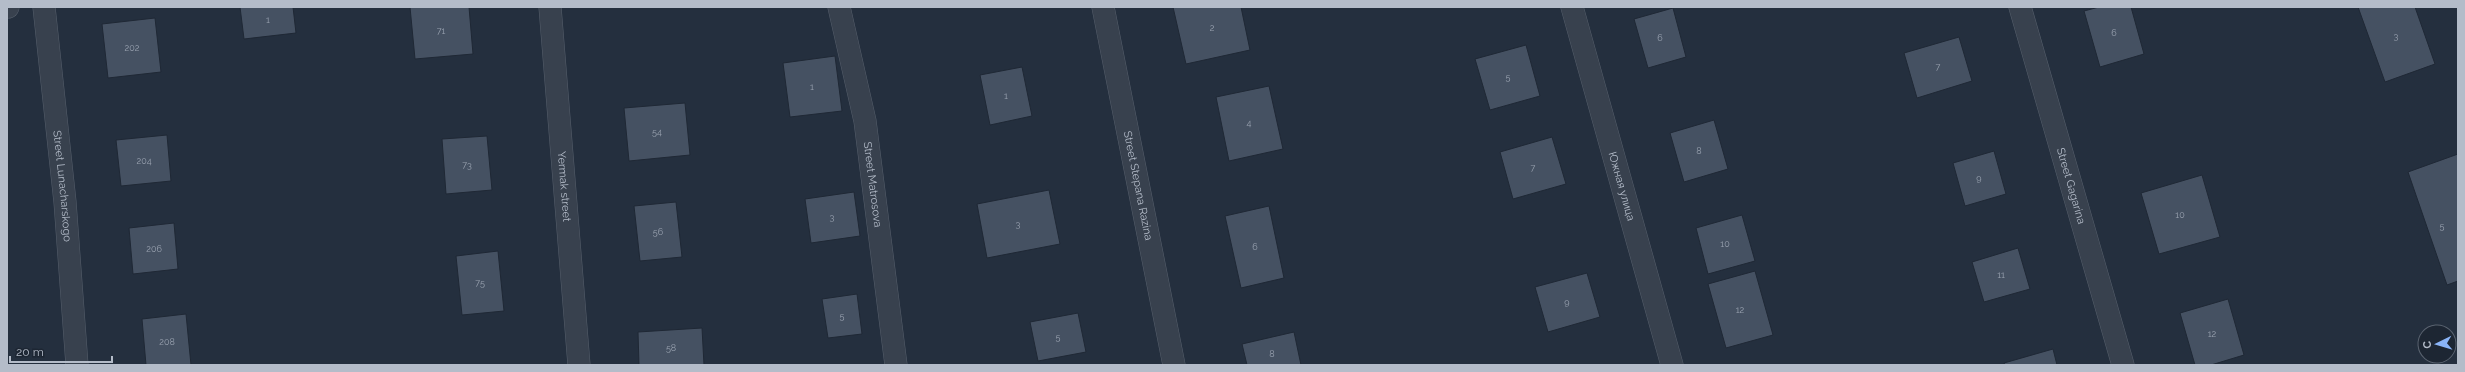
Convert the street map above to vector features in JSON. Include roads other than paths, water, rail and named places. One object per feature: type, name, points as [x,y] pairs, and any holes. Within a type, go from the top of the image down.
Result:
[{"type":"street","name":"Street Lunacharskogo","points":[[44,7],[64,202],[77,365]]},
{"type":"street","name":"Yermak street","points":[[550,7],[579,365]]},
{"type":"street","name":"Street Matrosova","points":[[839,7],[865,121],[896,365]]},
{"type":"street","name":"Street Stepana Razina","points":[[1103,7],[1174,365]]},
{"type":"street","name":"Южная улица","points":[[1572,7],[1672,365]]},
{"type":"street","name":"Street Gagarina","points":[[2020,7],[2123,365]]}]
